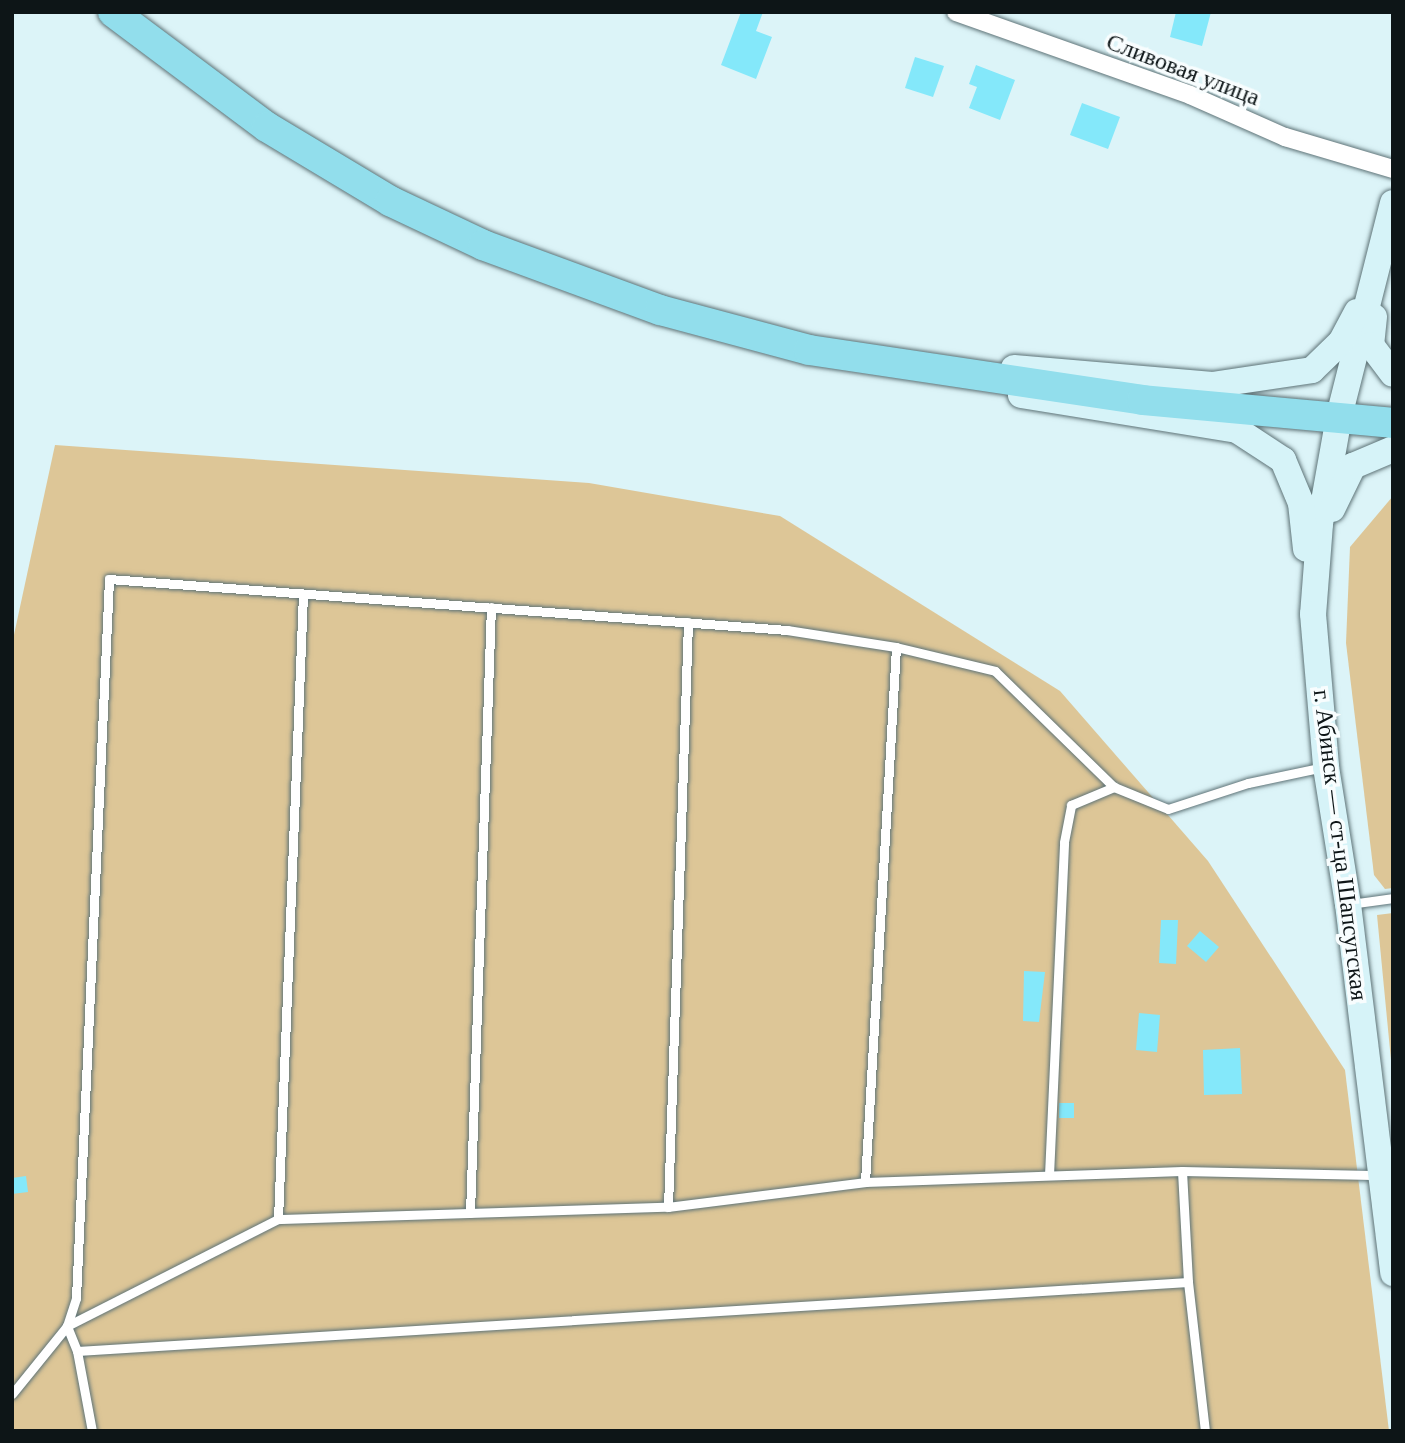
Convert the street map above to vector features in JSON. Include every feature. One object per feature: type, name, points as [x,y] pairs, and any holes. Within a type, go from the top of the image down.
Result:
[{"type":"highway","points":[[113,12],[267,127],[390,201],[482,245],[660,310],[809,351],[1142,400],[1393,423]]},
{"type":"main road","points":[[1393,203],[1378,270],[1371,345],[1393,374]]},
{"type":"main road","points":[[809,351],[1212,385],[1312,370],[1342,342],[1378,270]]},
{"type":"main road","name":"г. Абинск — ст-ца Шапсугская","points":[[1378,270],[1339,417],[1320,524],[1313,614],[1326,767],[1348,904],[1393,1273]]},
{"type":"main road","points":[[809,351],[1055,402],[1237,430],[1283,460],[1301,503],[1313,614]]},
{"type":"main road","points":[[1313,614],[1334,499],[1353,466],[1393,449]]},
{"type":"street","name":"Сливовая улица","points":[[956,12],[1190,95],[1285,138],[1393,169]]},
{"type":"lane","points":[[12,1394],[67,1326],[76,1298],[109,579],[787,629],[896,647],[995,671],[1114,787],[1168,808],[1248,783],[1326,767]]},
{"type":"lane","points":[[278,1219],[303,593]]},
{"type":"lane","points":[[470,1213],[491,607]]},
{"type":"lane","points":[[668,1207],[688,622]]},
{"type":"lane","points":[[864,1182],[896,647]]},
{"type":"lane","points":[[1049,1175],[1066,830],[1071,805],[1114,787]]},
{"type":"lane","points":[[1348,904],[1393,898]]},
{"type":"lane","points":[[67,1326],[278,1219],[668,1207],[864,1182],[1182,1171],[1381,1175]]},
{"type":"lane","points":[[1182,1171],[1188,1282],[1205,1431]]},
{"type":"lane","points":[[77,1351],[1188,1282]]},
{"type":"lane","points":[[67,1326],[77,1351],[92,1431]]},
{"type":"shaded area","points":[[55,445],[589,483],[780,516],[1060,691],[1208,861],[1345,1070],[1389,1431],[12,1431],[12,644]]},
{"type":"shaded area","points":[[1393,496],[1393,888],[1385,889],[1374,875],[1346,643],[1350,547]]},
{"type":"shaded area","points":[[1393,913],[1393,1081],[1377,915]]},
{"type":"building","points":[[741,12],[763,12],[756,31],[772,37],[756,79],[721,65]]},
{"type":"building","points":[[1176,12],[1211,12],[1202,46],[1170,37]]},
{"type":"building","points":[[915,57],[944,66],[933,97],[905,88]]},
{"type":"building","points":[[976,65],[1015,80],[1000,120],[969,108],[977,87],[969,84]]},
{"type":"building","points":[[1082,103],[1120,117],[1108,149],[1070,135]]},
{"type":"building","points":[[1161,920],[1178,920],[1176,964],[1159,963]]},
{"type":"building","points":[[1200,931],[1219,947],[1206,962],[1187,946]]},
{"type":"building","points":[[1024,971],[1045,972],[1039,1022],[1023,1021]]},
{"type":"building","points":[[1139,1013],[1160,1015],[1157,1052],[1136,1050]]},
{"type":"building","points":[[1240,1048],[1242,1094],[1204,1095],[1203,1050]]},
{"type":"building","points":[[1059,1103],[1074,1103],[1074,1118],[1059,1118]]},
{"type":"building","points":[[26,1176],[28,1192],[12,1194],[12,1178]]}]
